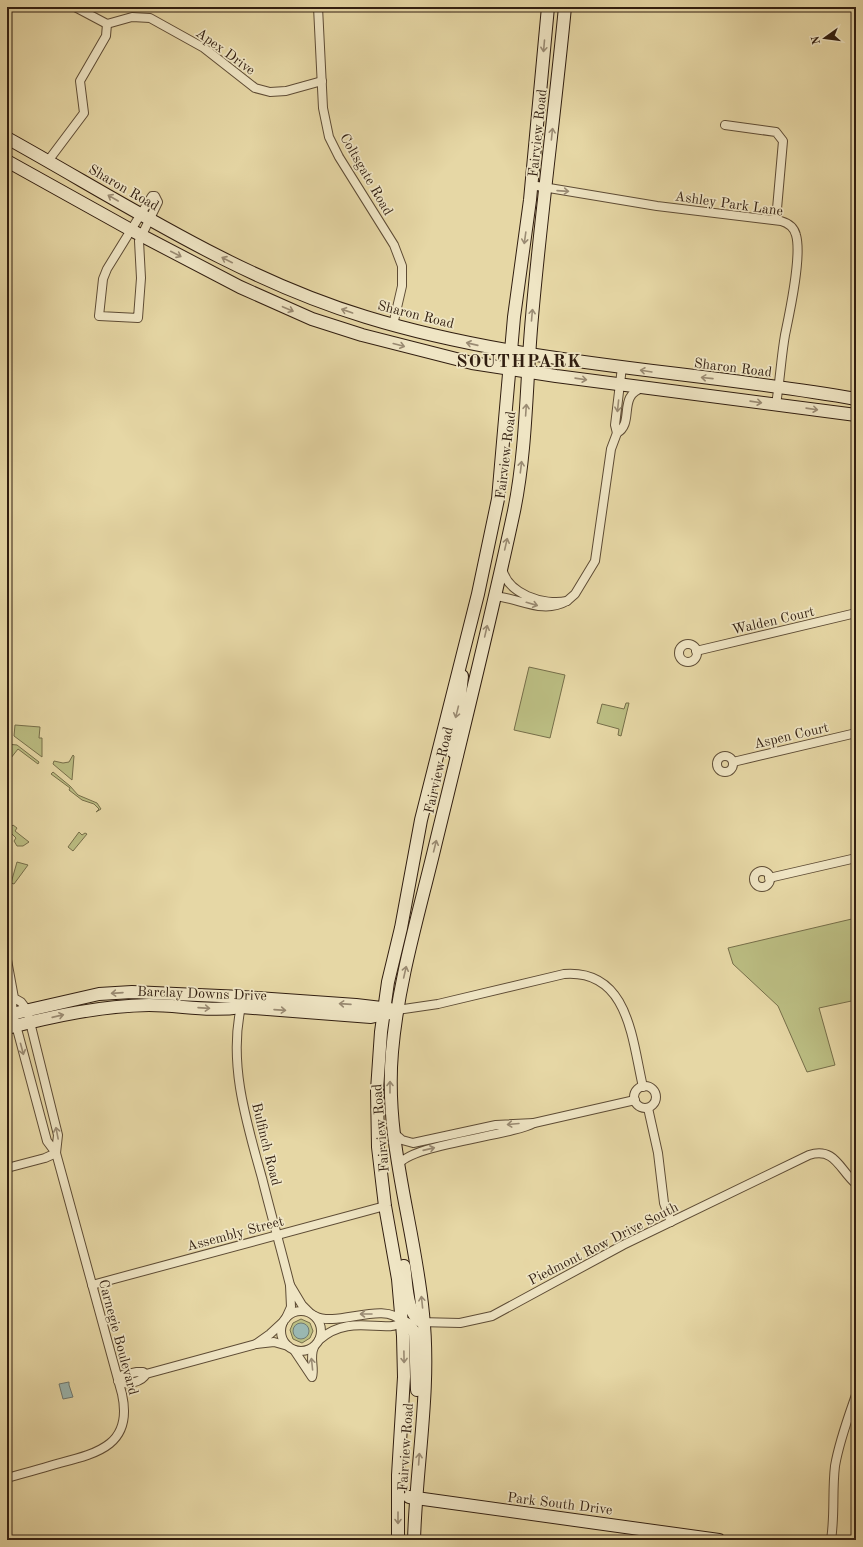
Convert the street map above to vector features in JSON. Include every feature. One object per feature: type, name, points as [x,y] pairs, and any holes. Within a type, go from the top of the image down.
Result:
[{"type":"main road","name":"Fairview Road","points":[[398,1540],[398,1495],[404,1377],[402,1322],[397,1273],[385,1206],[378,1147],[377,1105],[379,1054],[383,1012],[421,820],[478,594],[495,515],[499,488],[509,369],[531,185],[548,7]]},
{"type":"main road","name":"Fairview Road","points":[[414,1540],[423,1406],[424,1322],[419,1278],[398,1168],[392,1127],[390,1082],[397,1010],[502,565],[519,486],[529,372],[529,354],[565,7]]},
{"type":"main road","name":"Sharon Road","points":[[7,138],[145,217],[204,249],[274,283],[332,306],[393,325],[484,347],[856,399]]},
{"type":"main road","points":[[7,161],[136,233],[252,293],[319,321],[455,360],[529,372],[856,415]]},
{"type":"main road","points":[[457,756],[451,750],[450,743],[461,693],[461,659]]},
{"type":"main road","name":"Barclay Downs Drive","points":[[10,1015],[99,994],[132,992],[241,1002],[383,1012],[397,1010]]},
{"type":"main road","name":"Barclay Downs Drive","points":[[12,1027],[75,1012],[116,1006],[167,1005],[225,1010],[241,1002]]},
{"type":"main road","points":[[385,1206],[396,1232],[411,1309],[418,1319],[424,1322]]},
{"type":"main road","points":[[402,1322],[409,1325],[415,1334],[418,1402],[423,1406]]},
{"type":"main road","name":"Park South Drive","points":[[398,1495],[719,1540]]},
{"type":"street","points":[[48,161],[84,113],[80,81],[106,36],[107,24],[75,7]]},
{"type":"street","name":"Coltsgate Road","points":[[318,7],[324,115],[327,130],[335,150],[399,255],[403,277],[393,325]]},
{"type":"street","name":"Apex Drive","points":[[107,24],[132,16],[150,18],[204,48],[255,88],[270,92],[286,91],[322,81]]},
{"type":"street","points":[[725,125],[776,132],[783,141],[776,220]]},
{"type":"street","name":"Ashley Park Lane","points":[[531,185],[657,206],[776,220],[787,223],[792,227],[795,232],[798,247],[791,312],[785,336],[776,404]]},
{"type":"street","points":[[136,233],[139,243],[141,278],[138,318],[99,316],[103,279],[107,269],[136,233],[145,217]]},
{"type":"street","points":[[617,433],[615,425],[622,367]]},
{"type":"street","points":[[494,596],[510,598],[546,607],[558,605],[567,601],[575,594],[595,561],[610,453],[617,433],[624,425],[629,398],[637,390],[645,387]]},
{"type":"street","points":[[502,565],[502,571],[508,580],[523,594],[554,602],[567,601]]},
{"type":"street","name":"Walden Court","points":[[696,651],[856,613]]},
{"type":"street","name":"Aspen Court","points":[[733,762],[856,733]]},
{"type":"street","points":[[769,878],[856,858]]},
{"type":"street","name":"Carnegie Boulevard","points":[[7,960],[14,998],[10,1015],[12,1027],[47,1140],[56,1153],[124,1402],[124,1418],[118,1434],[108,1446],[92,1454],[7,1478]]},
{"type":"street","name":"Barclay Downs Drive","points":[[397,1010],[438,1004],[564,974],[578,974],[592,978],[609,988],[624,1010],[643,1087]]},
{"type":"street","points":[[14,998],[21,1002],[27,1010]]},
{"type":"street","name":"Bulfinch Road","points":[[241,1002],[236,1046],[240,1080],[250,1134],[290,1285],[291,1307],[285,1320]]},
{"type":"street","name":"Carnegie Boulevard","points":[[27,1010],[58,1135],[56,1153]]},
{"type":"street","points":[[643,1087],[650,1088],[655,1093],[654,1104],[648,1108],[641,1107],[635,1100],[637,1090],[643,1087]]},
{"type":"street","points":[[398,1168],[401,1160],[418,1152],[635,1100]]},
{"type":"street","points":[[648,1108],[658,1153],[665,1209],[671,1222]]},
{"type":"street","points":[[392,1127],[400,1139],[413,1143],[496,1125],[534,1123]]},
{"type":"street","name":"Piedmont Row Drive South","points":[[402,1322],[460,1323],[489,1317],[671,1222],[808,1155],[820,1152],[831,1155],[844,1173],[856,1184]]},
{"type":"street","points":[[7,1168],[45,1158],[56,1153]]},
{"type":"street","name":"Assembly Street","points":[[92,1286],[385,1206]]},
{"type":"street","name":"Bulfinch Road","points":[[290,1285],[302,1305],[312,1315]]},
{"type":"street","points":[[118,1381],[124,1384],[132,1382],[143,1379],[146,1374],[256,1344],[274,1342],[305,1351],[331,1332],[346,1325],[394,1326],[402,1322],[396,1317],[388,1315],[360,1314],[331,1320],[298,1311],[256,1344]]},
{"type":"street","points":[[285,1320],[282,1334],[312,1377],[311,1356],[317,1343],[321,1327],[312,1315]]},
{"type":"street","points":[[831,1540],[834,1516],[835,1466],[842,1436],[856,1395]]},
{"type":"green space","points":[[529,667],[565,675],[550,738],[514,730]]},
{"type":"green space","points":[[626,703],[629,703],[621,736],[618,735],[619,729],[597,723],[602,704],[624,709]]},
{"type":"green space","points":[[15,725],[40,727],[39,738],[42,738],[42,757],[14,736]]},
{"type":"green space","points":[[7,744],[17,745],[39,762],[38,764],[18,749],[7,763]]},
{"type":"green space","points":[[73,755],[72,780],[53,764],[54,761],[63,763],[69,762]]},
{"type":"green space","points":[[53,772],[70,786],[78,795],[97,803],[101,809],[96,812],[99,809],[94,804],[82,800],[69,790],[70,788],[51,774]]},
{"type":"green space","points":[[13,825],[17,828],[15,831],[29,842],[23,846],[17,846],[14,841],[16,838],[8,830]]},
{"type":"green space","points":[[79,832],[82,835],[85,833],[87,834],[73,851],[68,847]]},
{"type":"green space","points":[[17,862],[28,865],[14,884],[11,883]]},
{"type":"green space","points":[[856,918],[856,1000],[819,1008],[835,1065],[807,1072],[778,1006],[733,964],[728,948]]},
{"type":"green space","points":[[301,1319],[310,1323],[313,1331],[310,1338],[302,1343],[293,1339],[290,1330],[293,1323]]},
{"type":"water","points":[[298,1323],[304,1323],[309,1328],[307,1337],[304,1339],[298,1339],[293,1334],[293,1328]]},
{"type":"water","points":[[69,1382],[73,1397],[63,1399],[59,1384]]},
{"type":"district","name":"SOUTHPARK","points":[[519,361]]}]
